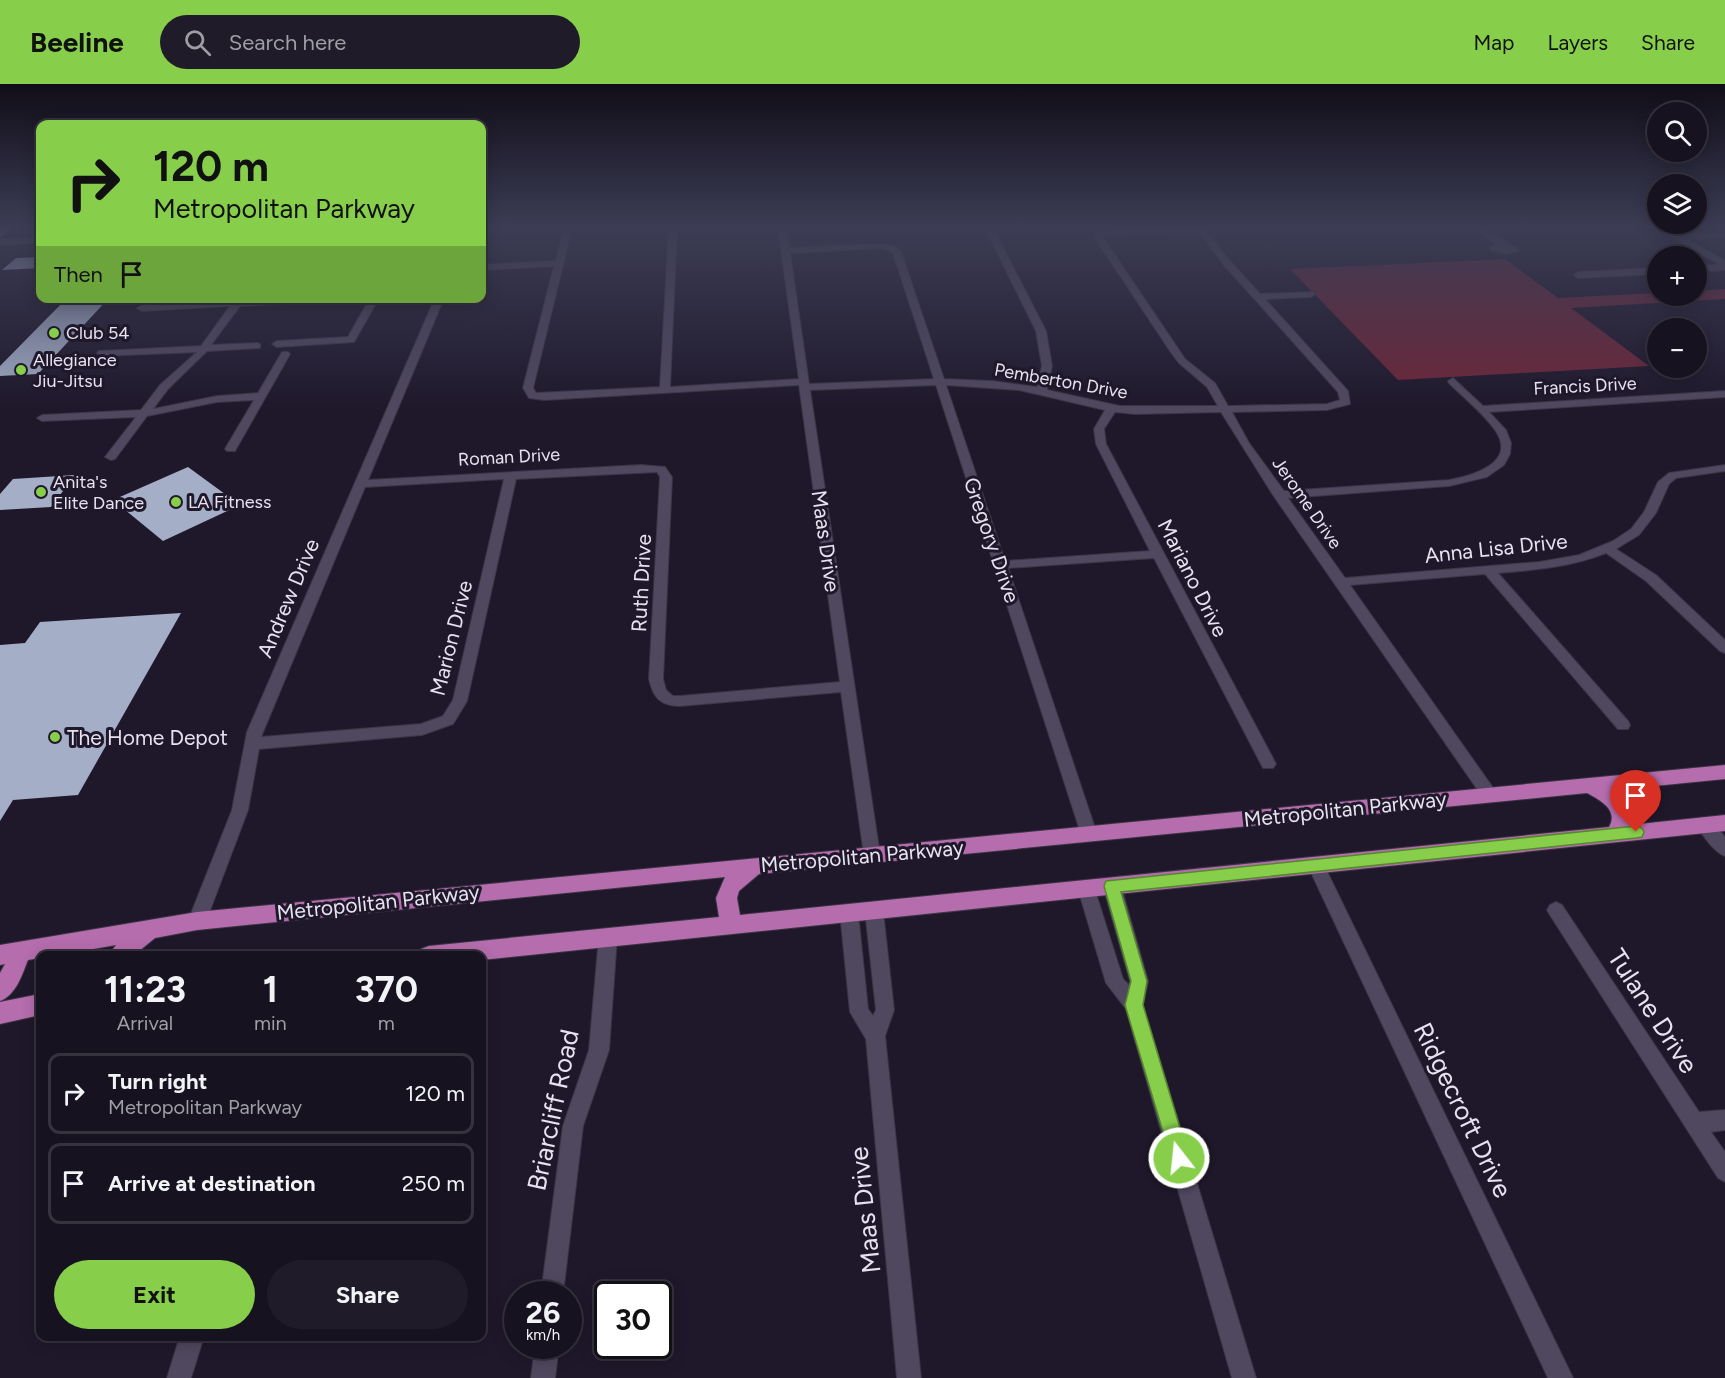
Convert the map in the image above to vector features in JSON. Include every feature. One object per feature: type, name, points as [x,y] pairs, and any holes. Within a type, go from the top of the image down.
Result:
[{"type":"main road","name":"Metropolitan Parkway","points":[[10,953],[197,921],[1725,772]]},
{"type":"main road","points":[[1589,785],[1610,797],[1620,810],[1622,822],[1614,835]]},
{"type":"main road","points":[[476,951],[1715,824]]},
{"type":"main road","points":[[734,924],[726,908],[727,894],[735,880],[754,866]]},
{"type":"main road","points":[[124,951],[150,929]]},
{"type":"main road","points":[[0,991],[10,977],[10,953]]},
{"type":"main road","points":[[0,1013],[36,1006]]},
{"type":"street","name":"Pemberton Drive","points":[[553,288],[528,388],[533,396],[804,384],[939,382],[997,385],[1041,392],[1111,409],[1327,407],[1346,402],[1343,391],[1258,297]]},
{"type":"street","points":[[665,389],[670,288]]},
{"type":"street","name":"Maas Drive","points":[[790,288],[872,855]]},
{"type":"street","name":"Gregory Drive","points":[[909,288],[1089,834]]},
{"type":"street","points":[[1019,288],[1041,331],[1047,366],[1041,392]]},
{"type":"street","name":"Jerome Drive","points":[[1132,288],[1182,361],[1211,385],[1244,443],[1279,495],[1490,795]]},
{"type":"street","points":[[1250,288],[1258,297],[1311,294]]},
{"type":"street","points":[[142,308],[211,303]]},
{"type":"street","points":[[111,457],[164,387],[191,365],[238,303]]},
{"type":"street","points":[[277,344],[351,340],[372,303]]},
{"type":"street","name":"Andrew Drive","points":[[197,921],[238,816],[252,744],[272,689],[438,303]]},
{"type":"street","points":[[102,353],[256,346]]},
{"type":"street","points":[[231,449],[285,354]]},
{"type":"street","points":[[1279,495],[1449,483],[1483,475],[1494,469],[1502,461],[1506,445],[1501,430],[1483,409],[1453,381]]},
{"type":"street","name":"Francis Drive","points":[[1483,409],[1725,394]]},
{"type":"street","points":[[42,418],[144,413],[217,399],[261,396]]},
{"type":"street","name":"Mariano Drive","points":[[1111,409],[1099,429],[1101,444],[1268,764]]},
{"type":"street","name":"Roman Drive","points":[[360,484],[640,468],[661,469]]},
{"type":"street","name":"Anna Lisa Drive","points":[[1341,582],[1489,571],[1554,564],[1582,558],[1628,538],[1643,524],[1664,482],[1673,474],[1725,468]]},
{"type":"street","name":"Ruth Drive","points":[[661,469],[666,477],[656,679],[658,693],[663,698],[680,701],[847,686]]},
{"type":"street","name":"Marion Drive","points":[[252,744],[422,729],[448,720],[460,702],[511,475]]},
{"type":"street","points":[[1607,548],[1651,578],[1725,648]]},
{"type":"street","points":[[1000,565],[1159,554]]},
{"type":"street","points":[[1489,571],[1623,725]]},
{"type":"street","points":[[1715,824],[1725,849]]},
{"type":"street","name":"Ridgecroft Drive","points":[[1316,866],[1561,1378]]},
{"type":"street","points":[[1112,886],[1139,981],[1134,1005]]},
{"type":"street","points":[[1087,889],[1115,983],[1134,1005],[1244,1378]]},
{"type":"street","name":"Tulane Drive","points":[[1556,910],[1725,1171]]},
{"type":"street","name":"Maas Drive","points":[[874,911],[885,1010],[875,1036],[909,1378]]},
{"type":"street","name":"Maas Drive","points":[[849,913],[859,1012],[875,1036]]},
{"type":"street","name":"Briarcliff Road","points":[[553,1281],[564,1181],[573,1126],[599,1050],[608,937]]},
{"type":"street","points":[[1694,1123],[1725,1120]]},
{"type":"street","points":[[179,1378],[190,1341]]},
{"type":"street","points":[[543,1378],[545,1359]]},
{"type":"shaded area","points":[[1309,288],[1545,288],[1558,298],[1647,294],[1647,304],[1571,308],[1647,366],[1398,380]]},
{"type":"shaded area","points":[[1725,289],[1725,299],[1707,300],[1707,290]]},
{"type":"building","points":[[62,303],[104,303],[38,374],[0,376],[0,366]]},
{"type":"building","name":"LA Fitness","points":[[188,467],[240,505],[163,541],[113,500]]},
{"type":"building","name":"Anita's Elite Dance","points":[[75,475],[51,507],[0,510],[0,494],[13,479]]},
{"type":"building","name":"The Home Depot","points":[[181,613],[78,795],[13,800],[0,821],[0,645],[25,643],[40,622]]},
{"type":"place","name":"Club 54","points":[[54,333]]},
{"type":"place","name":"Allegiance Jiu-Jitsu","points":[[21,370]]},
{"type":"place","name":"Anita's Elite Dance","points":[[41,492]]},
{"type":"place","name":"LA Fitness","points":[[176,502]]},
{"type":"place","name":"The Home Depot","points":[[55,737]]},
{"type":"route","points":[[1179,1158],[1134,1005],[1139,981],[1112,886],[1636,832]]}]
